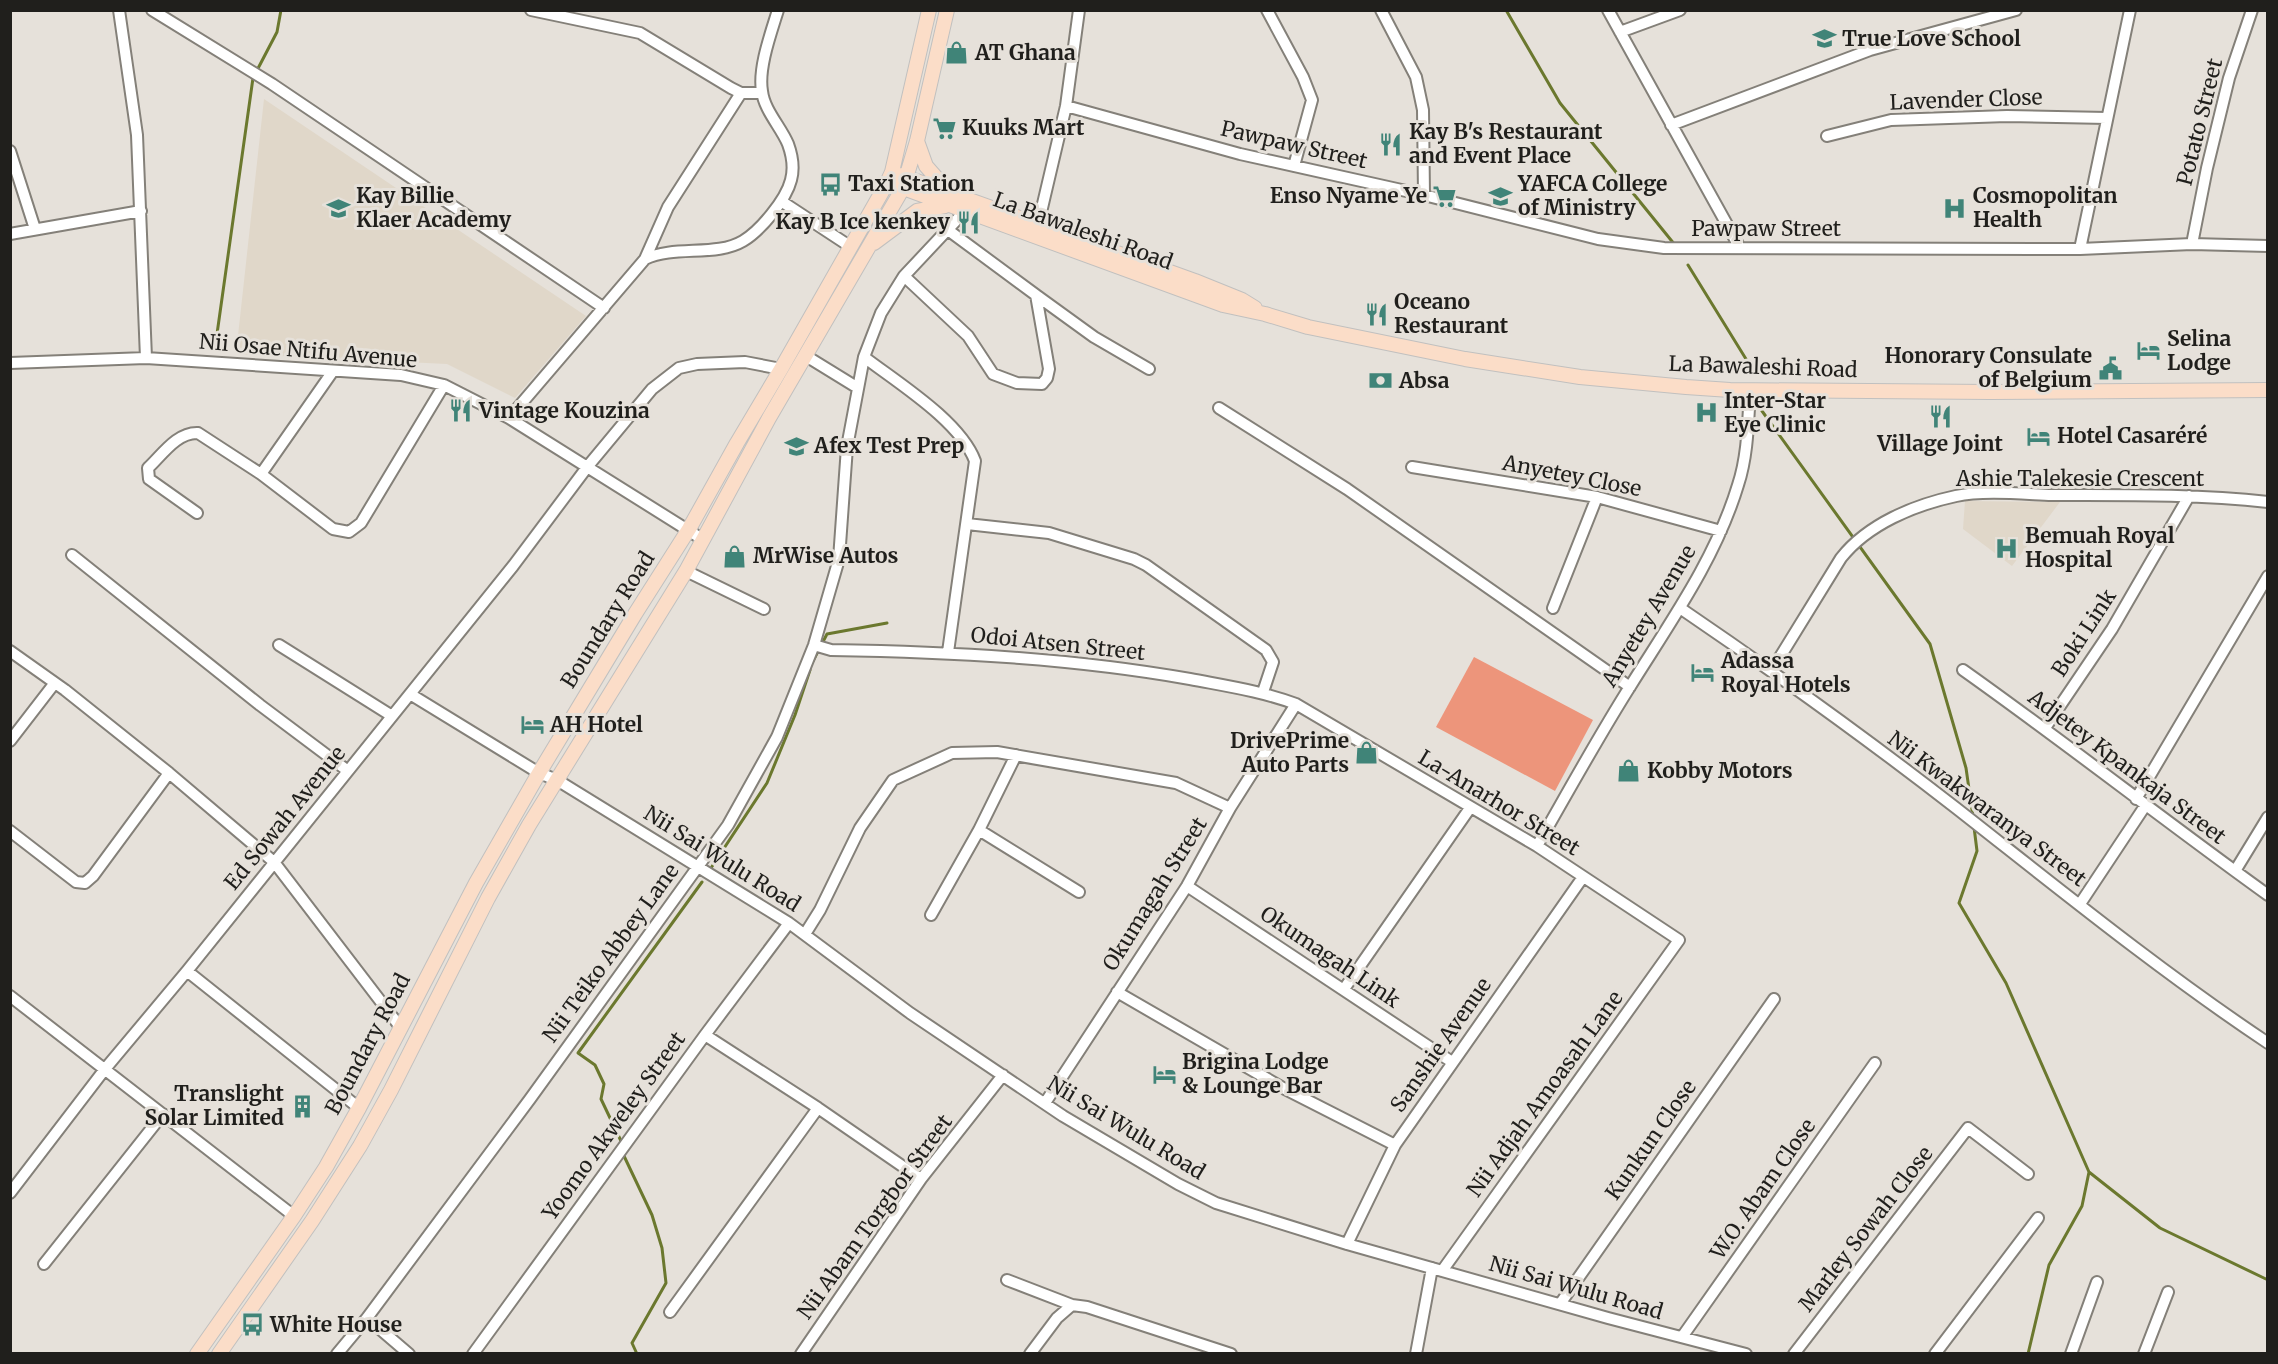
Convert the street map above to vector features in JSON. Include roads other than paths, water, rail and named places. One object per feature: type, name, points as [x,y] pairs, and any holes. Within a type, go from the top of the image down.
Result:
[{"type":"main road","name":"Boundary Road","points":[[197,1353],[326,1167],[476,883],[634,614],[689,530],[736,442],[781,369],[890,177],[929,10]]},
{"type":"main road","name":"Boundary Road","points":[[219,1353],[312,1221],[360,1146],[391,1090],[488,898],[557,780],[686,571],[905,183],[947,10]]},
{"type":"main road","points":[[867,248],[917,211],[949,199],[926,166],[916,141]]},
{"type":"main road","name":"La Bawaleshi Road","points":[[890,177],[949,199],[1038,225],[1195,281],[1242,300],[1265,314]]},
{"type":"main road","name":"La Bawaleshi Road","points":[[949,199],[965,211],[1223,305],[1265,314],[1308,327],[1465,359],[1580,376],[1750,390],[1990,392],[2268,390]]},
{"type":"street","points":[[119,10],[137,135],[146,358]]},
{"type":"street","points":[[152,10],[272,84],[604,308]]},
{"type":"street","points":[[531,10],[640,33],[741,93],[762,93]]},
{"type":"street","points":[[645,259],[665,252],[722,247],[742,242],[763,225],[781,201],[791,180],[792,155],[762,93],[761,75],[778,10]]},
{"type":"street","points":[[1038,225],[1066,106],[1079,10]]},
{"type":"street","points":[[1267,10],[1303,76],[1312,100],[1294,166]]},
{"type":"street","points":[[1381,10],[1416,76],[1423,110],[1424,195]]},
{"type":"street","points":[[1608,10],[1740,248]]},
{"type":"street","points":[[1620,32],[1680,10]]},
{"type":"street","points":[[1671,125],[1870,50],[2016,10]]},
{"type":"street","points":[[2080,249],[2130,10]]},
{"type":"street","name":"Potato Street","points":[[2192,244],[2206,168],[2229,78],[2252,10]]},
{"type":"street","points":[[509,418],[645,259],[668,207],[741,93]]},
{"type":"street","name":"Pawpaw Street","points":[[1066,106],[1240,154],[1424,195],[1599,239],[1664,248],[2080,249],[2192,244],[2268,246]]},
{"type":"street","name":"Lavender Close","points":[[1827,136],[1891,120],[2007,116],[2107,117]]},
{"type":"street","points":[[10,151],[35,229]]},
{"type":"street","points":[[781,201],[851,247]]},
{"type":"street","points":[[10,234],[141,211]]},
{"type":"street","name":"Nii Teiko Abbey Lane","points":[[337,1353],[367,1318],[530,1099],[728,825],[777,737],[816,646],[839,559],[848,447],[864,357],[881,313],[904,276],[965,211]]},
{"type":"street","points":[[948,230],[1094,337],[1149,369]]},
{"type":"street","points":[[904,276],[968,336],[993,374],[1017,383],[1042,384],[1047,378],[1049,369],[1036,295]]},
{"type":"street","points":[[806,356],[858,388]]},
{"type":"street","points":[[864,357],[962,436],[975,461],[948,652]]},
{"type":"street","name":"Nii Osae Ntifu Avenue","points":[[10,363],[146,358],[402,375],[444,385],[509,418],[702,539]]},
{"type":"street","name":"Ed Sowah Avenue","points":[[10,1193],[105,1069],[187,971],[513,566],[588,466],[652,388],[679,368],[697,364],[745,362],[781,369]]},
{"type":"street","points":[[261,474],[333,370]]},
{"type":"street","points":[[197,513],[149,479],[147,473],[148,468],[181,436],[189,432],[198,433],[261,474],[333,529],[350,532],[361,523],[444,385]]},
{"type":"street","name":"Anyetey Avenue","points":[[1537,846],[1630,687],[1680,608],[1721,531],[1739,483],[1747,438],[1750,390]]},
{"type":"street","points":[[1219,408],[1347,489],[1630,687]]},
{"type":"street","name":"Anyetey Close","points":[[1412,468],[1597,496],[1721,531]]},
{"type":"street","name":"Ashie Talekesie Crescent","points":[[1772,670],[1841,558],[1853,544],[1918,506],[1958,495],[2189,496],[2268,502]]},
{"type":"street","points":[[1553,608],[1597,496]]},
{"type":"street","name":"Boki Link","points":[[2044,728],[2112,629],[2189,496]]},
{"type":"street","points":[[967,524],[1049,533],[1134,559],[1146,565],[1271,655],[1273,662],[1263,692]]},
{"type":"street","points":[[72,555],[260,705],[348,771]]},
{"type":"street","points":[[686,571],[764,609]]},
{"type":"street","points":[[2080,904],[2141,803],[2268,576]]},
{"type":"street","name":"Nii Kwakwaranya Street","points":[[1680,608],[1772,670],[1957,809],[1984,832],[2268,1043]]},
{"type":"street","points":[[279,645],[392,716]]},
{"type":"street","name":"Odoi Atsen Street","points":[[816,646],[831,650],[948,652],[1124,667],[1263,692],[1296,704]]},
{"type":"street","points":[[10,651],[65,690],[169,773],[274,862],[401,1028]]},
{"type":"street","name":"Adjetey Kpankaja Street","points":[[1963,670],[2268,896]]},
{"type":"street","points":[[10,741],[54,684]]},
{"type":"street","name":"Nii Sai Wulu Road","points":[[410,694],[539,773],[557,780],[789,923],[910,1013],[1045,1103],[1178,1184],[1216,1203],[1347,1244],[1746,1353]]},
{"type":"street","name":"La-Anarhor Street","points":[[1296,704],[1537,846],[1679,940]]},
{"type":"street","name":"Okumagah Street","points":[[1045,1103],[1187,886],[1230,808],[1296,704]]},
{"type":"street","points":[[805,934],[820,910],[860,828],[893,780],[952,753],[997,752],[1176,783],[1230,808]]},
{"type":"street","points":[[931,915],[979,830],[1016,755]]},
{"type":"street","points":[[10,831],[76,882],[86,883],[169,773]]},
{"type":"street","points":[[1344,989],[1470,808]]},
{"type":"street","points":[[2235,872],[2268,817]]},
{"type":"street","points":[[979,830],[1079,892]]},
{"type":"street","name":"Sanshie Avenue","points":[[1347,1244],[1395,1145],[1582,877]]},
{"type":"street","name":"Okumagah Link","points":[[1187,886],[1452,1062]]},
{"type":"street","name":"Yoomo Akweley Street","points":[[473,1353],[789,923]]},
{"type":"street","name":"Nii Adjah Amoasah Lane","points":[[1437,1269],[1679,940]]},
{"type":"street","points":[[187,971],[359,1108]]},
{"type":"street","points":[[1117,993],[1283,1088],[1395,1145]]},
{"type":"street","points":[[10,996],[294,1216]]},
{"type":"street","name":"Kunkun Close","points":[[1560,1304],[1774,999]]},
{"type":"street","points":[[705,1035],[818,1108],[921,1179]]},
{"type":"street","name":"W.O. Abam Close","points":[[1682,1337],[1875,1063]]},
{"type":"street","name":"Nii Abam Torgbor Street","points":[[801,1353],[921,1179],[1003,1075]]},
{"type":"street","points":[[670,1312],[818,1108]]},
{"type":"street","points":[[44,1264],[163,1114]]},
{"type":"street","name":"Marley Sowah Close","points":[[1794,1353],[1968,1128],[2028,1174]]},
{"type":"street","points":[[1935,1353],[2038,1218]]},
{"type":"street","points":[[1416,1353],[1437,1269]]},
{"type":"street","points":[[1007,1280],[1072,1305],[1087,1307],[1231,1353]]},
{"type":"street","points":[[2071,1353],[2097,1282]]},
{"type":"street","points":[[2144,1353],[2168,1292]]},
{"type":"street","points":[[1030,1353],[1057,1318],[1072,1305]]},
{"type":"street","points":[[367,1318],[409,1353]]},
{"type":"waterway","points":[[217,334],[253,78],[277,32],[281,10]]},
{"type":"waterway","points":[[1506,10],[1560,103],[1675,245]]},
{"type":"waterway","points":[[1688,265],[1754,372]]},
{"type":"waterway","points":[[1762,411],[1930,644],[1966,768],[1973,817]]},
{"type":"waterway","points":[[813,661],[827,634],[887,623]]},
{"type":"waterway","points":[[711,868],[767,783],[795,715],[810,670]]},
{"type":"waterway","points":[[1974,827],[1977,851],[1959,903],[2006,983],[2089,1172],[2160,1228],[2268,1280]]},
{"type":"waterway","points":[[621,1141],[601,1099],[604,1084],[595,1065],[578,1053],[702,882]]},
{"type":"waterway","points":[[624,1156],[652,1215],[662,1248],[666,1283],[632,1343],[637,1354]]},
{"type":"waterway","points":[[2028,1354],[2049,1265],[2082,1206],[2089,1172]]},
{"type":"place","name":"True Love School","points":[[1824,39]]},
{"type":"place","name":"AT Ghana","points":[[957,53]]},
{"type":"place","name":"Kuuks Mart","points":[[944,128]]},
{"type":"place","name":"Kay B's Restaurant and Event Place","points":[[1391,144]]},
{"type":"place","name":"Taxi Station","points":[[830,184]]},
{"type":"place","name":"Enso Nyame Ye","points":[[1445,196]]},
{"type":"place","name":"YAFCA College of Ministry","points":[[1500,196]]},
{"type":"place","name":"Kay Billie Klaer Academy","points":[[338,208]]},
{"type":"place","name":"Cosmopolitan Health","points":[[1955,208]]},
{"type":"place","name":"Kay B Ice kenkey","points":[[968,222]]},
{"type":"place","name":"Oceano Restaurant","points":[[1376,314]]},
{"type":"place","name":"Selina Lodge","points":[[2149,351]]},
{"type":"place","name":"Honorary Consulate of Belgium","points":[[2110,368]]},
{"type":"place","name":"Absa","points":[[1381,381]]},
{"type":"place","name":"Vintage Kouzina","points":[[461,411]]},
{"type":"place","name":"Inter-Star Eye Clinic","points":[[1706,413]]},
{"type":"place","name":"Village Joint","points":[[1940,416]]},
{"type":"place","name":"Hotel Casaréré","points":[[2039,436]]},
{"type":"place","name":"Afex Test Prep","points":[[796,446]]},
{"type":"place","name":"Bemuah Royal Hospital","points":[[2007,548]]},
{"type":"place","name":"MrWise Autos","points":[[735,556]]},
{"type":"place","name":"Adassa Royal Hotels","points":[[1703,673]]},
{"type":"place","name":"AH Hotel","points":[[532,725]]},
{"type":"place","name":"DrivePrime Auto Parts","points":[[1367,753]]},
{"type":"place","name":"Kobby Motors","points":[[1629,771]]},
{"type":"place","name":"Brigina Lodge & Lounge Bar","points":[[1164,1074]]},
{"type":"place","name":"Translight Solar Limited","points":[[302,1106]]},
{"type":"place","name":"White House","points":[[252,1325]]}]
